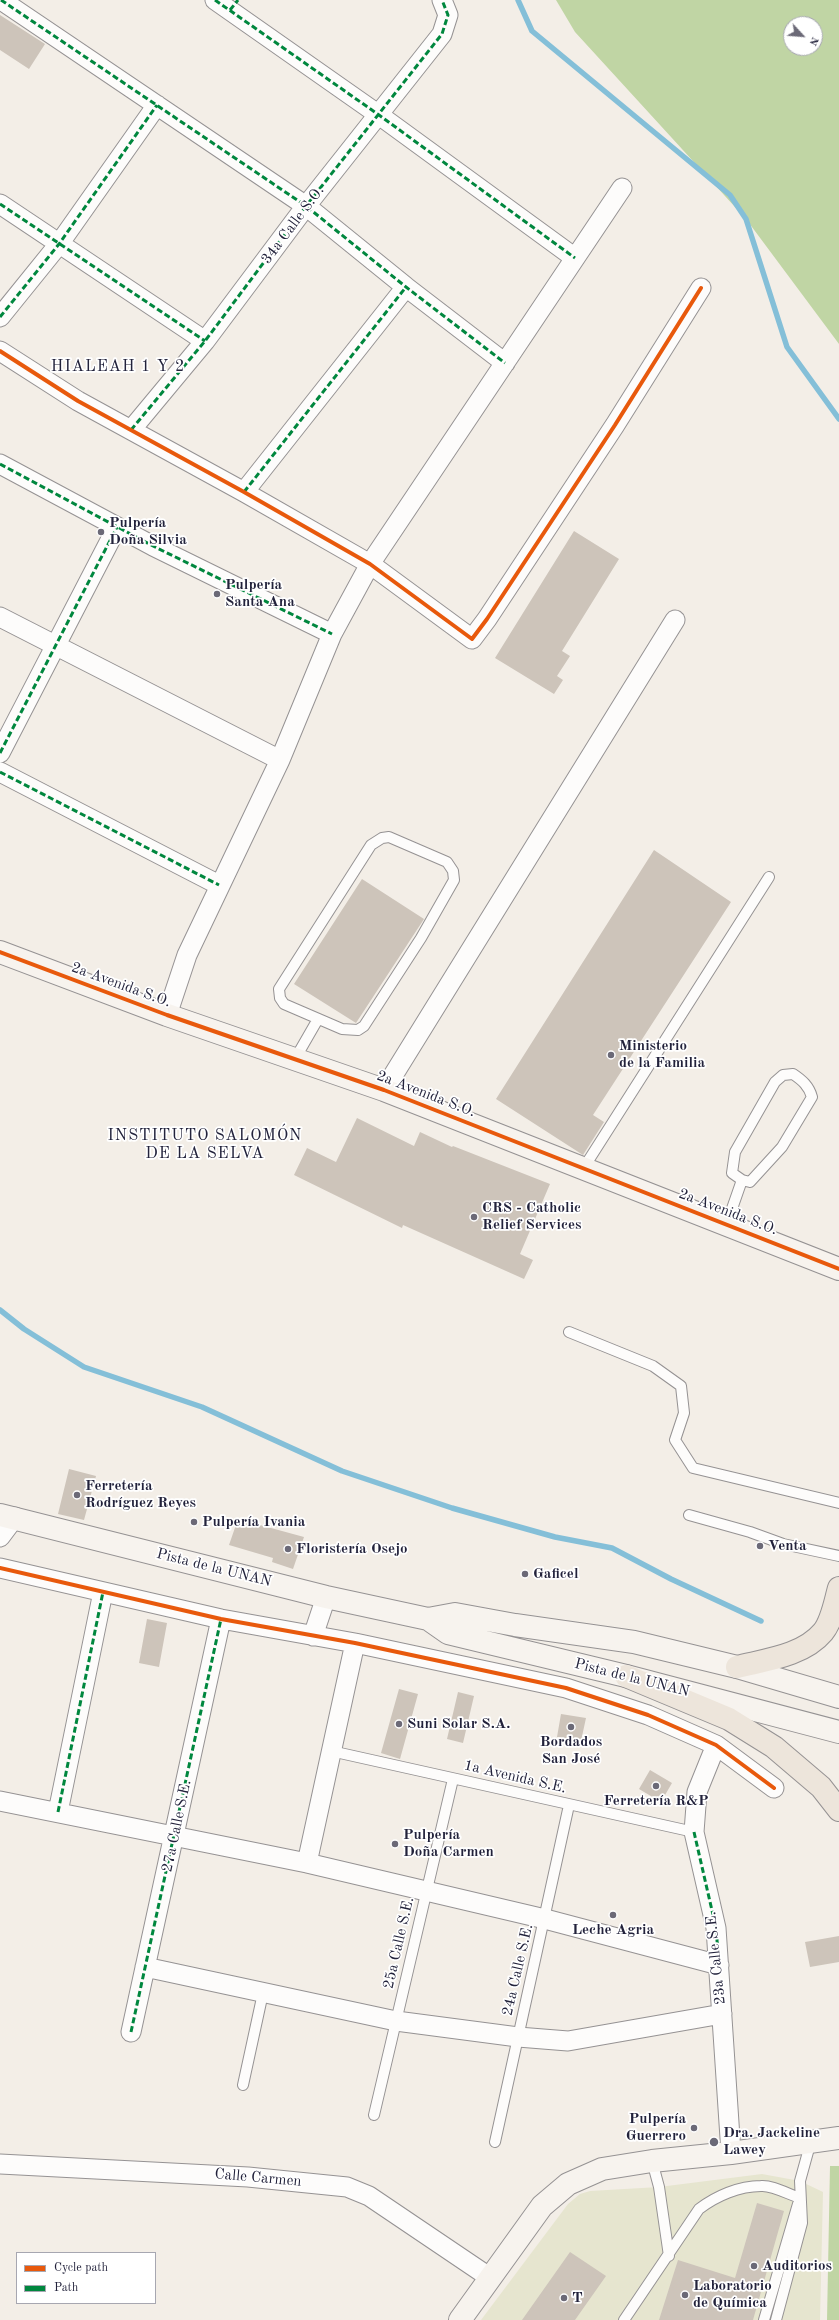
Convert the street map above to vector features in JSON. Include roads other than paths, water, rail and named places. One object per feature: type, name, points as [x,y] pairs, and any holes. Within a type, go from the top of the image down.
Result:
[{"type":"main road","points":[[737,1667],[786,1655],[812,1641],[823,1632],[839,1588]]},
{"type":"main road","points":[[626,1676],[729,1719],[774,1747],[821,1786],[839,1810]]},
{"type":"street","points":[[1,0],[306,206],[406,288],[505,363]]},
{"type":"street","points":[[228,3],[575,258]]},
{"type":"street","name":"34a Calle S.O.","points":[[131,430],[205,341],[306,206],[442,34],[445,8]]},
{"type":"street","points":[[0,317],[59,244],[157,104]]},
{"type":"street","points":[[167,1015],[187,955],[280,760],[332,634],[370,564],[622,188]]},
{"type":"street","points":[[0,204],[205,341]]},
{"type":"street","points":[[244,492],[406,288]]},
{"type":"street","points":[[0,351],[78,401],[244,492],[370,564],[472,639],[487,619],[615,425],[702,288]]},
{"type":"street","points":[[0,464],[117,527],[332,634]]},
{"type":"street","points":[[0,753],[117,527]]},
{"type":"street","points":[[0,617],[280,760]]},
{"type":"street","points":[[384,1090],[675,620]]},
{"type":"street","points":[[0,772],[220,885]]},
{"type":"street","name":"2a Avenida S.O.","points":[[0,952],[167,1015],[384,1090],[583,1170],[727,1223],[839,1268]]},
{"type":"street","points":[[0,1537],[8,1516]]},
{"type":"street","name":"Pista de la UNAN","points":[[8,1516],[326,1597],[428,1619],[455,1614],[515,1625],[634,1642],[737,1667],[839,1697]]},
{"type":"street","points":[[0,1568],[221,1619],[355,1643],[566,1688],[648,1715],[716,1745],[774,1788]]},
{"type":"street","points":[[58,1812],[103,1592]]},
{"type":"street","points":[[313,1636],[326,1597]]},
{"type":"street","name":"27a Calle S.E.","points":[[132,2032],[221,1619]]},
{"type":"street","name":"Pista de la UNAN","points":[[428,1619],[448,1633],[626,1676],[839,1732]]},
{"type":"street","points":[[307,1863],[355,1643]]},
{"type":"street","name":"23a Calle S.E.","points":[[716,1745],[697,1792],[694,1832],[716,1928],[731,2153]]},
{"type":"street","points":[[0,1801],[307,1863],[545,1919],[718,1965]]},
{"type":"street","points":[[146,1967],[396,2021],[518,2037],[568,2041],[722,2014]]},
{"type":"street","points":[[460,2320],[489,2277],[542,2206],[568,2184],[602,2169],[652,2161],[731,2153],[839,2138]]},
{"type":"street","name":"Calle Carmen","points":[[0,2164],[248,2177],[347,2187],[369,2196],[489,2277]]},
{"type":"lane","points":[[389,837],[447,862],[453,871],[454,880],[421,938],[364,1026],[358,1030],[352,1030],[318,1018],[284,1004],[280,998],[279,989],[371,845],[382,838],[389,837]]},
{"type":"lane","points":[[583,1170],[769,877]]},
{"type":"lane","points":[[295,1059],[318,1018]]},
{"type":"lane","points":[[793,1074],[802,1080],[810,1090],[812,1097],[782,1147],[750,1182],[742,1180],[732,1173],[735,1152],[775,1082],[783,1075],[793,1074]]},
{"type":"lane","points":[[727,1223],[742,1180]]},
{"type":"lane","points":[[569,1332],[653,1366],[681,1386],[684,1413],[675,1440],[692,1468],[839,1503]]},
{"type":"lane","points":[[689,1515],[750,1532],[782,1544],[839,1556]]},
{"type":"lane","name":"1a Avenida S.E.","points":[[331,1751],[694,1832]]},
{"type":"lane","name":"25a Calle S.E.","points":[[374,2115],[453,1779]]},
{"type":"lane","name":"24a Calle S.E.","points":[[496,2142],[569,1805]]},
{"type":"lane","points":[[243,2086],[262,1993]]},
{"type":"lane","points":[[776,2320],[802,2223],[800,2181],[811,2141]]},
{"type":"lane","points":[[652,2161],[659,2187],[669,2256]]},
{"type":"lane","points":[[624,2320],[669,2256],[699,2209],[714,2198],[737,2190],[762,2185],[800,2198]]},
{"type":"lane","points":[[764,2320],[800,2198]]},
{"type":"waterway","points":[[518,0],[532,31],[730,195],[746,219],[787,347],[839,419]]},
{"type":"waterway","points":[[0,1310],[24,1329],[84,1367],[202,1407],[342,1471],[452,1508],[555,1537],[612,1548],[671,1579],[761,1621]]},
{"type":"place","name":"Pulpería Doña Silvia","points":[[101,532]]},
{"type":"place","name":"Pulpería Santa Ana","points":[[217,594]]},
{"type":"place","name":"Ministerio de la Familia","points":[[611,1055]]},
{"type":"place","name":"CRS - Catholic Relief Services","points":[[474,1217]]},
{"type":"place","name":"Ferretería Rodríguez Reyes","points":[[77,1495]]},
{"type":"place","name":"Pulpería Ivania","points":[[194,1522]]},
{"type":"place","name":"Venta","points":[[760,1546]]},
{"type":"place","name":"Floristería Osejo","points":[[288,1549]]},
{"type":"place","name":"Gaficel","points":[[525,1574]]},
{"type":"place","name":"Suni Solar S.A.","points":[[399,1724]]},
{"type":"place","name":"Bordados San José","points":[[571,1727]]},
{"type":"place","name":"Ferretería R&P","points":[[656,1786]]},
{"type":"place","name":"Pulpería Doña Carmen","points":[[395,1844]]},
{"type":"place","name":"Leche Agria","points":[[613,1915]]},
{"type":"place","name":"Pulpería Guerrero","points":[[694,2128]]},
{"type":"place","name":"Dra. Jackeline Lawey","points":[[714,2142]]},
{"type":"place","name":"Auditorios","points":[[754,2266]]},
{"type":"place","name":"Laboratorio de Química","points":[[685,2295]]},
{"type":"place","name":"T","points":[[564,2298]]},
{"type":"district","name":"HIALEAH 1 Y 2","points":[[118,367]]},
{"type":"district","name":"INSTITUTO SALOMÓN DE LA SELVA","points":[[205,1145]]}]
